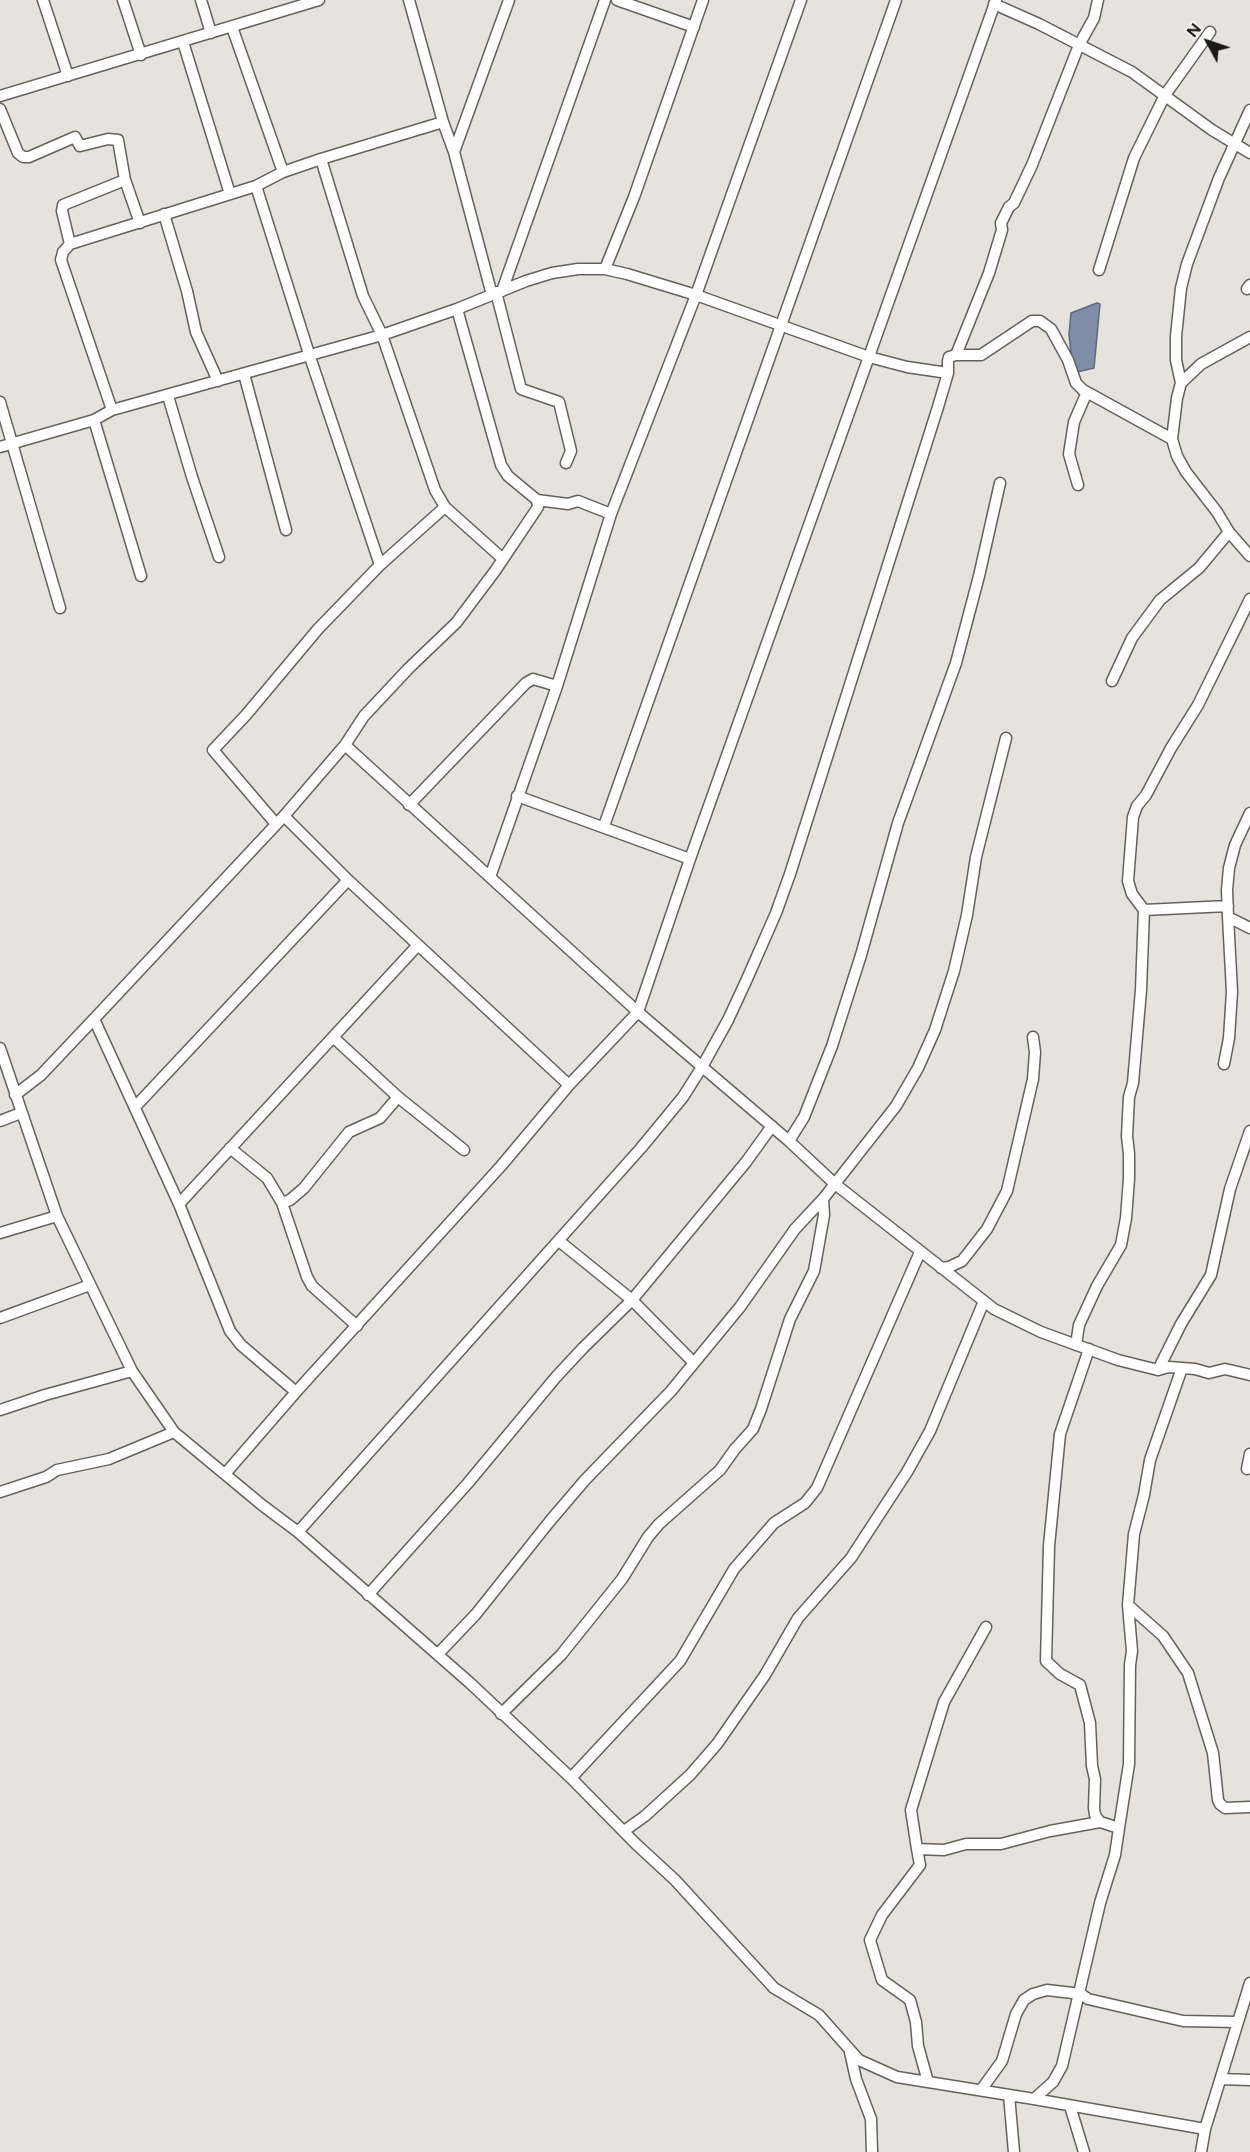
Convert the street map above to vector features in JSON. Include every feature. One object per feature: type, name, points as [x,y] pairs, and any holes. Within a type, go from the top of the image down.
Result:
[{"type":"street","points":[[43,0],[68,76]]},
{"type":"street","points":[[123,0],[141,55]]},
{"type":"street","points":[[201,0],[211,33]]},
{"type":"street","points":[[279,0],[282,12]]},
{"type":"street","points":[[0,96],[319,0]]},
{"type":"street","points":[[409,0],[443,122],[497,293],[521,389],[559,402],[571,451],[566,463]]},
{"type":"street","points":[[454,152],[509,0]]},
{"type":"street","points":[[497,293],[605,0]]},
{"type":"street","points":[[617,0],[694,27]]},
{"type":"street","points":[[605,268],[704,0]]},
{"type":"street","points":[[490,877],[557,686],[611,513],[696,295],[801,0]]},
{"type":"street","points":[[604,826],[896,0]]},
{"type":"street","points":[[956,355],[989,273],[1002,230],[1001,223],[1009,207],[1014,203],[1032,165],[1079,45],[1094,18],[1098,0]]},
{"type":"street","points":[[225,1474],[296,1392],[501,1166],[569,1085],[638,1012],[690,859],[995,2],[1132,72],[1250,153]]},
{"type":"street","points":[[232,27],[283,172]]},
{"type":"street","points":[[1099,270],[1134,158],[1165,95],[1210,32]]},
{"type":"street","points":[[183,42],[230,194]]},
{"type":"street","points":[[0,109],[18,153],[23,157],[29,157],[75,137],[80,146],[108,139],[118,140],[125,180],[140,223]]},
{"type":"street","points":[[1250,110],[1194,242],[1181,288],[1176,336],[1176,360],[1181,384],[1172,439],[1177,456],[1186,472],[1217,512],[1229,532],[1250,556]]},
{"type":"street","points":[[112,410],[61,260],[63,252],[70,244],[256,186],[283,172],[321,159],[443,122]]},
{"type":"street","points":[[321,159],[363,296],[382,335],[435,490],[445,507],[503,559]]},
{"type":"street","points":[[70,244],[62,211],[63,205],[125,180]]},
{"type":"street","points":[[256,186],[310,357],[380,565]]},
{"type":"street","points":[[164,214],[218,381]]},
{"type":"street","points":[[0,447],[94,420],[112,410],[310,357],[382,335],[552,273],[578,269],[605,268],[696,295],[869,357],[907,367],[948,373]]},
{"type":"street","points":[[457,309],[501,465],[508,476],[537,500],[568,504],[578,501],[611,513]]},
{"type":"street","points":[[298,1532],[648,1139],[683,1097],[702,1067],[747,979],[776,913],[790,874],[948,373],[949,357],[981,355],[1032,321],[1040,321],[1051,329],[1068,360],[1076,383],[1087,392],[1172,439]]},
{"type":"street","points":[[1181,384],[1201,364],[1250,337]]},
{"type":"street","points":[[244,374],[286,530]]},
{"type":"street","points":[[1078,485],[1069,454],[1074,422],[1087,392]]},
{"type":"street","points":[[168,396],[219,557]]},
{"type":"street","points":[[0,402],[60,608]]},
{"type":"street","points":[[94,420],[141,576]]},
{"type":"street","points":[[789,1141],[804,1117],[832,1046],[861,955],[898,823],[956,663],[1000,483]]},
{"type":"street","points":[[15,1095],[41,1075],[280,820],[345,745],[364,716],[456,623],[538,507],[537,500]]},
{"type":"street","points":[[445,507],[380,565],[300,648],[246,715],[213,750],[280,820],[569,1085]]},
{"type":"street","points":[[1112,681],[1132,638],[1160,600],[1199,568],[1229,532]]},
{"type":"street","points":[[1076,1344],[1079,1324],[1097,1286],[1121,1245],[1126,1218],[1129,1171],[1127,1136],[1129,1097],[1133,1083],[1141,990],[1144,910],[1132,894],[1128,881],[1133,817],[1137,806],[1146,795],[1171,748],[1198,705],[1250,599]]},
{"type":"street","points":[[409,805],[526,683],[533,679],[557,686]]},
{"type":"street","points":[[438,1654],[476,1614],[585,1480],[671,1391],[740,1307],[795,1229],[823,1199],[896,1106],[918,1068],[935,1030],[954,971],[967,915],[976,857],[1006,738]]},
{"type":"street","points":[[345,745],[638,1012],[772,1126],[835,1184],[994,1309],[1033,1328],[1118,1360],[1158,1370],[1169,1367],[1195,1369],[1209,1373],[1225,1369],[1250,1375]]},
{"type":"street","points":[[517,796],[690,859]]},
{"type":"street","points":[[1224,1064],[1229,1038],[1232,992],[1228,911],[1229,868],[1235,844],[1250,813]]},
{"type":"street","points":[[135,1107],[348,880]]},
{"type":"street","points":[[1144,910],[1228,911],[1250,928]]},
{"type":"street","points":[[179,1204],[418,945]]},
{"type":"street","points":[[94,1019],[179,1204],[230,1331],[242,1345],[296,1392]]},
{"type":"street","points":[[333,1037],[398,1097],[464,1150]]},
{"type":"street","points":[[941,1268],[963,1260],[987,1229],[1007,1191],[1033,1078],[1035,1052],[1033,1037]]},
{"type":"street","points":[[0,1048],[57,1216],[132,1371],[174,1432],[298,1532],[438,1654],[571,1778],[675,1880],[774,1988],[819,2015],[859,2060],[897,2077],[1205,2129]]},
{"type":"street","points":[[282,1203],[290,1200],[304,1188],[349,1132],[380,1118],[398,1097]]},
{"type":"street","points":[[0,1121],[21,1113]]},
{"type":"street","points":[[368,1595],[468,1483],[556,1377],[632,1300],[772,1126]]},
{"type":"street","points":[[1158,1370],[1181,1324],[1211,1275],[1230,1189],[1250,1131]]},
{"type":"street","points":[[230,1148],[267,1178],[282,1203],[312,1286],[357,1326]]},
{"type":"street","points":[[501,1714],[561,1655],[622,1579],[648,1537],[659,1524],[720,1470],[753,1430],[790,1319],[814,1271],[824,1215],[823,1199]]},
{"type":"street","points":[[0,1233],[57,1216]]},
{"type":"street","points":[[559,1241],[632,1300],[693,1363]]},
{"type":"street","points":[[571,1778],[680,1661],[734,1569],[774,1523],[805,1503],[817,1488],[920,1252]]},
{"type":"street","points":[[0,1318],[90,1286]]},
{"type":"street","points":[[624,1832],[645,1816],[690,1774],[717,1744],[765,1675],[798,1618],[851,1558],[907,1472],[930,1431],[984,1301]]},
{"type":"street","points":[[1089,1349],[1060,1434],[1049,1546],[1046,1661],[1060,1674],[1080,1685],[1090,1723],[1092,1766],[1095,1779],[1094,1808],[1095,1815],[1100,1822]]},
{"type":"street","points":[[1034,2099],[1053,2082],[1062,2066],[1100,1903],[1115,1855],[1129,1764],[1132,1651],[1128,1605],[1134,1534],[1150,1460],[1182,1368]]},
{"type":"street","points":[[0,1410],[132,1371]]},
{"type":"street","points":[[0,1492],[46,1477],[57,1470],[109,1459],[174,1432]]},
{"type":"street","points":[[1247,1469],[1250,1454]]},
{"type":"street","points":[[1128,1605],[1163,1636],[1188,1673],[1213,1753],[1220,1804],[1225,1808],[1250,1807]]},
{"type":"street","points":[[928,2082],[918,2046],[916,2022],[910,2000],[882,1980],[870,1940],[882,1915],[920,1865],[910,1810],[944,1702],[986,1627]]},
{"type":"street","points":[[917,1849],[944,1850],[966,1844],[1001,1844],[1050,1831],[1100,1822],[1119,1828]]},
{"type":"street","points":[[1201,2152],[1205,2129],[1249,1988]]},
{"type":"street","points":[[981,2090],[1002,2061],[1016,2014],[1024,2000],[1033,1994],[1047,1990],[1080,1994],[1088,1999],[1183,2021],[1238,2022]]},
{"type":"street","points":[[849,2049],[856,2079],[870,2119],[872,2152]]},
{"type":"street","points":[[1221,2079],[1250,2080]]},
{"type":"street","points":[[1009,2095],[1014,2152]]},
{"type":"street","points":[[1070,2106],[1084,2152]]},
{"type":"water","points":[[1097,303],[1100,304],[1094,368],[1073,373],[1069,334],[1071,313]]}]
